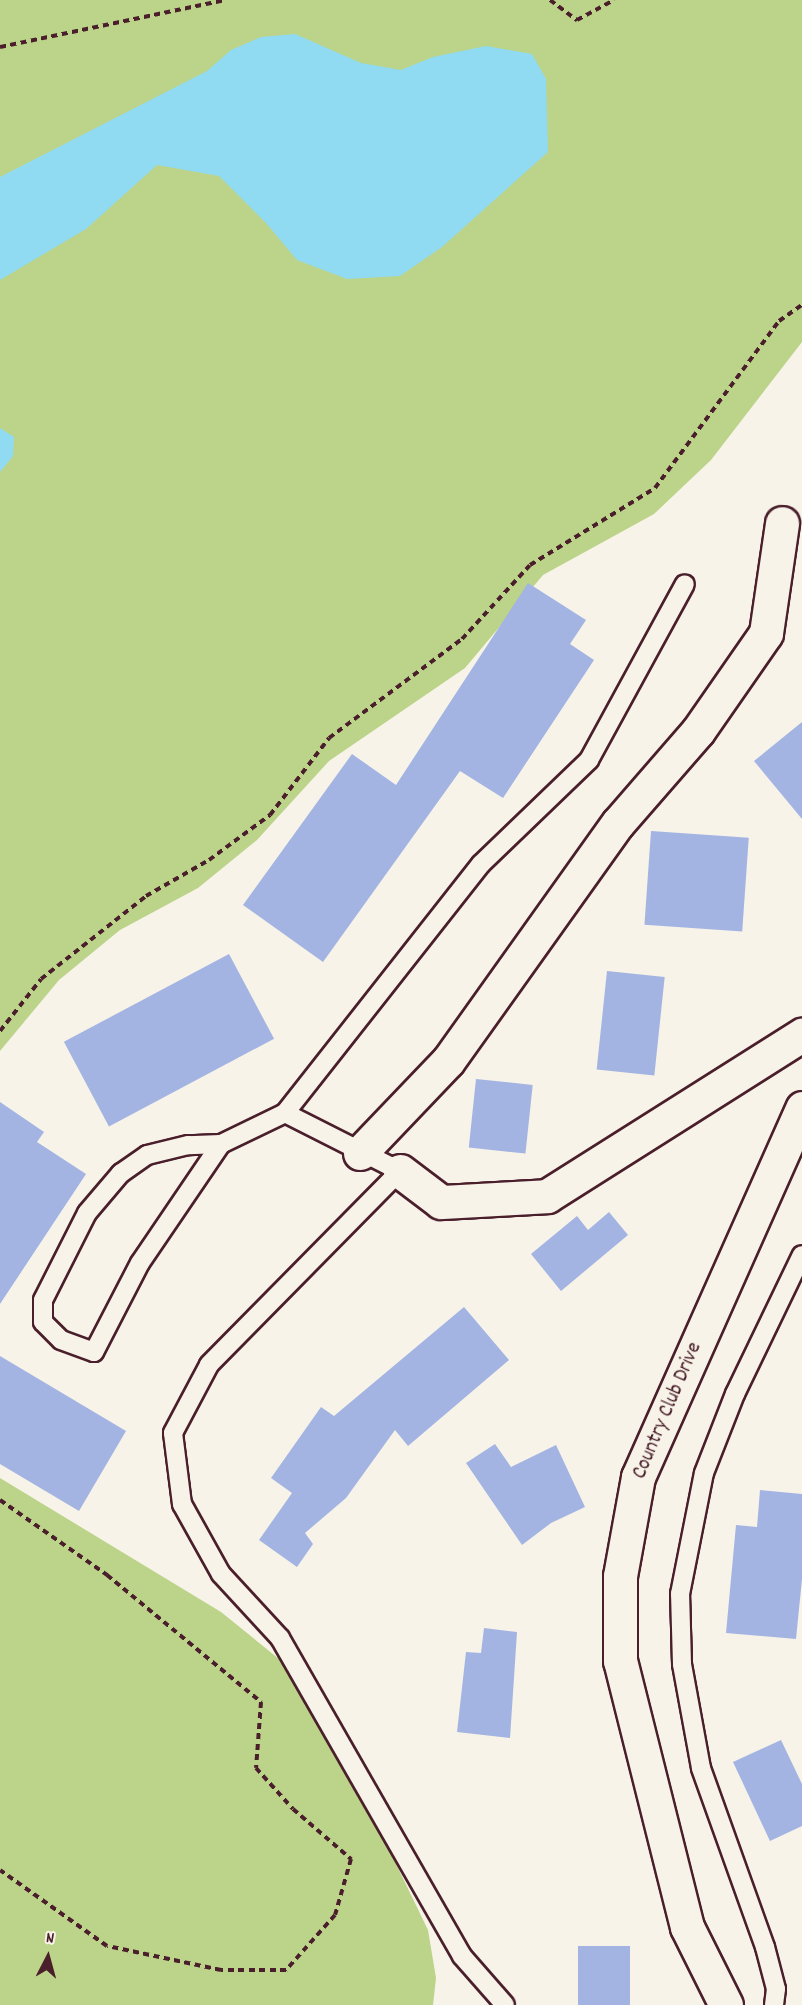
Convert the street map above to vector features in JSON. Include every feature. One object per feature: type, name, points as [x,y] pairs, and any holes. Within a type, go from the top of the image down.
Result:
[{"type":"street","points":[[360,1153],[448,1061],[618,823],[698,731],[765,633],[782,523]]},
{"type":"street","points":[[400,1171],[441,1202],[547,1196],[802,1035]]},
{"type":"street","name":"Country Club Drive","points":[[726,2005],[687,1927],[620,1661],[620,1576],[638,1477],[802,1108]]},
{"type":"lane","points":[[221,1144],[140,1263],[94,1352],[61,1340],[43,1322],[43,1300],[87,1213],[121,1173],[147,1155],[188,1145],[221,1144],[285,1113],[481,864],[589,760],[685,584]]},
{"type":"lane","points":[[285,1113],[360,1153],[400,1171],[209,1365],[173,1433],[182,1504],[221,1574],[280,1638],[462,1956],[504,2005]]},
{"type":"lane","points":[[774,2005],[776,1989],[765,1947],[701,1768],[682,1664],[680,1594],[704,1473],[735,1394],[802,1255]]},
{"type":"path","points":[[0,47],[224,0]]},
{"type":"path","points":[[550,0],[577,20],[614,0]]},
{"type":"path","points":[[0,1031],[41,979],[147,896],[209,860],[270,815],[329,738],[462,639],[530,565],[655,488],[779,321],[802,305]]},
{"type":"path","points":[[0,1500],[107,1575],[261,1702],[256,1768],[293,1809],[351,1859],[335,1915],[286,1970],[221,1970],[107,1946],[0,1870]]},
{"type":"green space","points":[[0,0],[802,0],[802,342],[711,460],[654,514],[543,575],[465,668],[329,761],[257,840],[198,888],[120,930],[59,980],[0,1051]]},
{"type":"green space","points":[[0,1478],[221,1612],[279,1659],[382,1835],[428,1930],[436,1978],[433,2005],[0,2005]]},
{"type":"water","points":[[295,34],[361,63],[401,70],[433,57],[486,46],[532,54],[546,79],[548,152],[442,247],[400,276],[347,279],[297,260],[266,223],[219,176],[157,165],[86,229],[0,280],[0,177],[207,71],[231,50],[261,37]]},
{"type":"water","points":[[0,428],[14,437],[13,456],[0,472]]},
{"type":"building","points":[[528,583],[586,620],[570,644],[594,660],[503,798],[460,771],[323,962],[243,905],[352,754],[396,785]]},
{"type":"building","points":[[802,722],[802,819],[754,761]]},
{"type":"building","points":[[651,831],[749,838],[742,932],[644,925]]},
{"type":"building","points":[[229,954],[274,1039],[109,1127],[64,1042]]},
{"type":"building","points":[[607,971],[665,977],[654,1076],[597,1069]]},
{"type":"building","points":[[476,1079],[533,1085],[525,1154],[469,1148]]},
{"type":"building","points":[[0,1102],[44,1132],[37,1142],[86,1174],[0,1304]]},
{"type":"building","points":[[609,1212],[628,1235],[561,1291],[531,1254],[577,1216],[588,1230]]},
{"type":"building","points":[[464,1307],[509,1360],[408,1446],[395,1430],[346,1498],[305,1533],[313,1544],[297,1567],[259,1540],[292,1493],[271,1478],[321,1407],[334,1416]]},
{"type":"building","points":[[0,1356],[126,1431],[79,1511],[0,1464]]},
{"type":"building","points":[[495,1444],[511,1467],[556,1445],[585,1507],[551,1523],[522,1545],[466,1463]]},
{"type":"building","points":[[760,1490],[802,1494],[802,1579],[796,1639],[726,1633],[736,1525],[757,1527]]},
{"type":"building","points":[[484,1628],[517,1632],[510,1738],[457,1732],[466,1652],[481,1653]]},
{"type":"building","points":[[781,1740],[802,1784],[802,1826],[770,1841],[733,1762]]},
{"type":"building","points":[[578,1946],[630,1946],[630,2005],[578,2005]]}]
